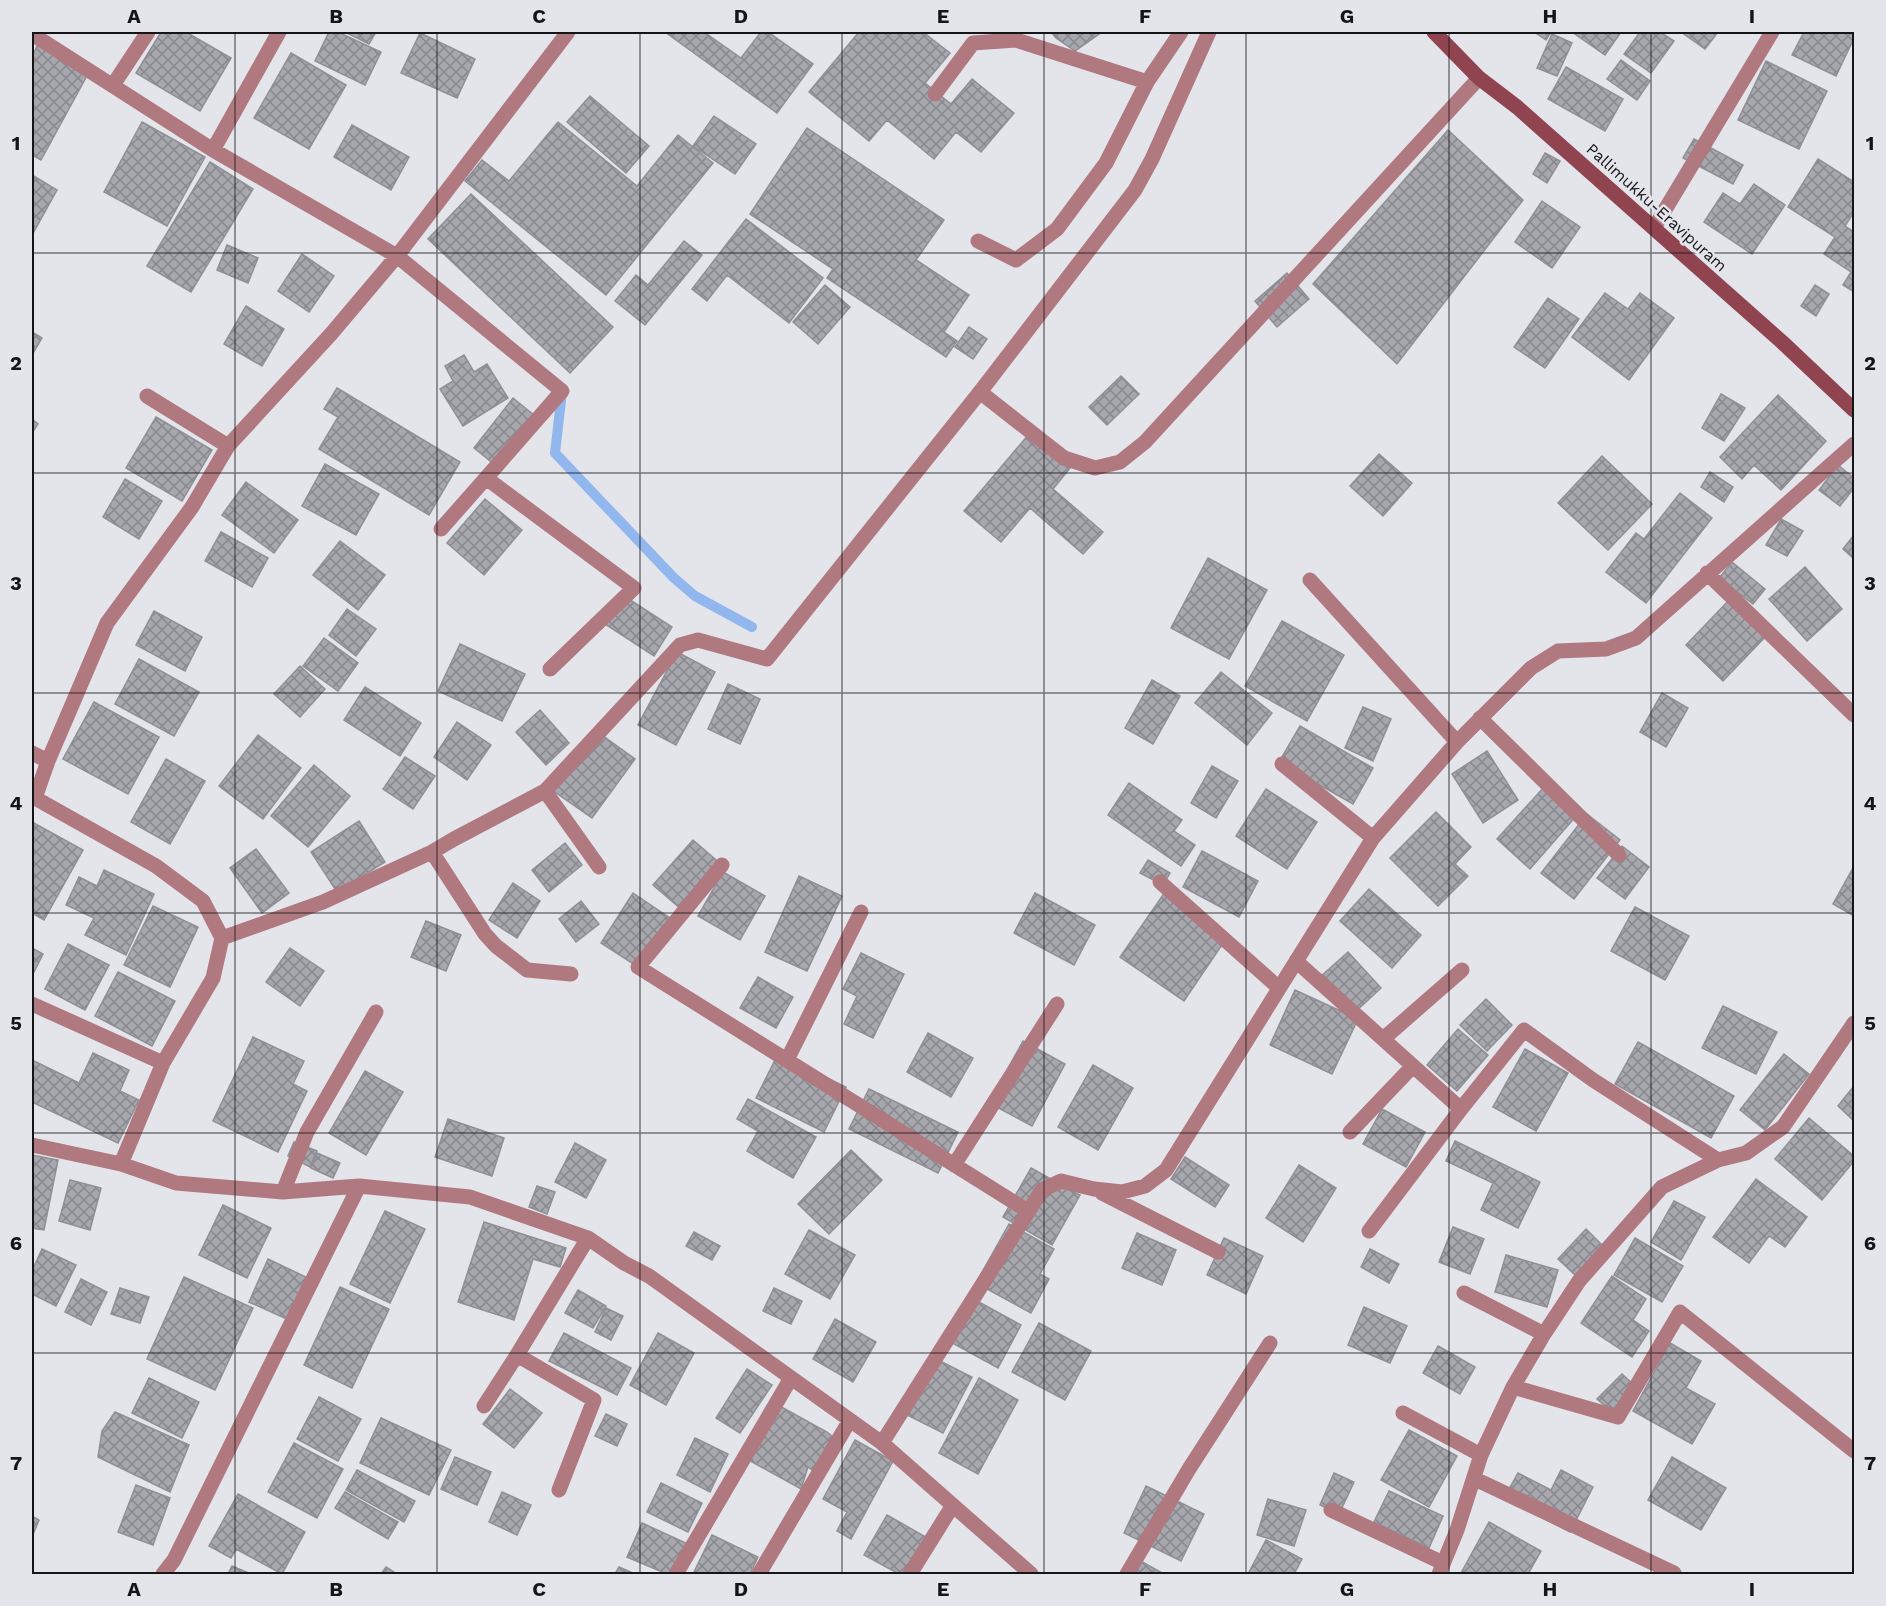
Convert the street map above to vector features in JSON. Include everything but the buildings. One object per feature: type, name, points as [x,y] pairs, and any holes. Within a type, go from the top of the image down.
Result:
[{"type":"main road","name":"Pallimukku-Eravipuram","points":[[1434,32],[1479,78],[1517,106],[1854,410]]},
{"type":"street","points":[[113,84],[148,32]]},
{"type":"street","points":[[213,150],[279,32]]},
{"type":"street","points":[[121,1164],[163,1063],[213,978],[222,938],[203,901],[156,866],[33,800],[48,761],[107,623],[192,507],[228,446],[331,334],[397,256],[568,32]]},
{"type":"street","points":[[978,241],[1016,260],[1057,229],[1106,163],[1147,82],[1181,32]]},
{"type":"street","points":[[222,938],[323,902],[432,852],[454,838],[545,791],[680,645],[698,640],[767,659],[980,392],[1135,190],[1152,159],[1209,32]]},
{"type":"street","points":[[1654,228],[1772,32]]},
{"type":"street","points":[[32,34],[213,150],[397,256],[562,391],[441,529]]},
{"type":"street","points":[[935,94],[973,44],[1016,40],[1147,82]]},
{"type":"street","points":[[980,392],[1064,458],[1095,468],[1120,462],[1152,434],[1479,78]]},
{"type":"street","points":[[147,396],[228,446]]},
{"type":"street","points":[[882,1443],[1042,1190],[1061,1181],[1094,1189],[1122,1192],[1145,1186],[1167,1170],[1373,838],[1480,718],[1531,668],[1558,651],[1606,649],[1636,638],[1854,444]]},
{"type":"street","points":[[486,478],[634,588],[550,669]]},
{"type":"street","points":[[1707,573],[1854,715]]},
{"type":"street","points":[[1310,580],[1457,742]]},
{"type":"street","points":[[1480,718],[1619,855]]},
{"type":"street","points":[[32,753],[48,761]]},
{"type":"street","points":[[1282,764],[1373,838]]},
{"type":"street","points":[[545,791],[599,867]]},
{"type":"street","points":[[432,852],[485,934],[496,946],[527,970],[571,974]]},
{"type":"street","points":[[722,866],[638,967],[1028,1211]]},
{"type":"street","points":[[1160,882],[1279,988]]},
{"type":"street","points":[[787,1060],[861,912]]},
{"type":"street","points":[[1296,961],[1461,1109]]},
{"type":"street","points":[[1383,1039],[1462,970]]},
{"type":"street","points":[[32,1004],[163,1063]]},
{"type":"street","points":[[954,1164],[1057,1004]]},
{"type":"street","points":[[283,1192],[307,1132],[376,1012]]},
{"type":"street","points":[[1331,1510],[1441,1569],[1475,1479],[1481,1455],[1513,1387],[1579,1281],[1662,1186],[1718,1160],[1746,1153],[1783,1127],[1854,1025]]},
{"type":"street","points":[[1369,1231],[1524,1030],[1593,1080],[1718,1160]]},
{"type":"street","points":[[1350,1132],[1412,1067]]},
{"type":"street","points":[[32,1144],[121,1164],[176,1184],[283,1192],[359,1186],[470,1197],[588,1238],[624,1263],[650,1276],[882,1443],[1030,1575]]},
{"type":"street","points":[[163,1575],[174,1560],[359,1186]]},
{"type":"street","points":[[1094,1189],[1218,1252]]},
{"type":"street","points":[[484,1406],[588,1238]]},
{"type":"street","points":[[1464,1293],[1544,1334]]},
{"type":"street","points":[[1513,1387],[1618,1417],[1680,1312],[1854,1451]]},
{"type":"street","points":[[1127,1575],[1189,1469],[1270,1343]]},
{"type":"street","points":[[517,1355],[594,1400],[559,1490]]},
{"type":"street","points":[[676,1575],[791,1378]]},
{"type":"street","points":[[1403,1413],[1481,1455]]},
{"type":"street","points":[[759,1575],[850,1420]]},
{"type":"street","points":[[1475,1479],[1674,1573]]},
{"type":"street","points":[[910,1575],[952,1505]]},
{"type":"waterway","points":[[562,392],[555,453],[674,578],[695,596],[752,627]]}]
